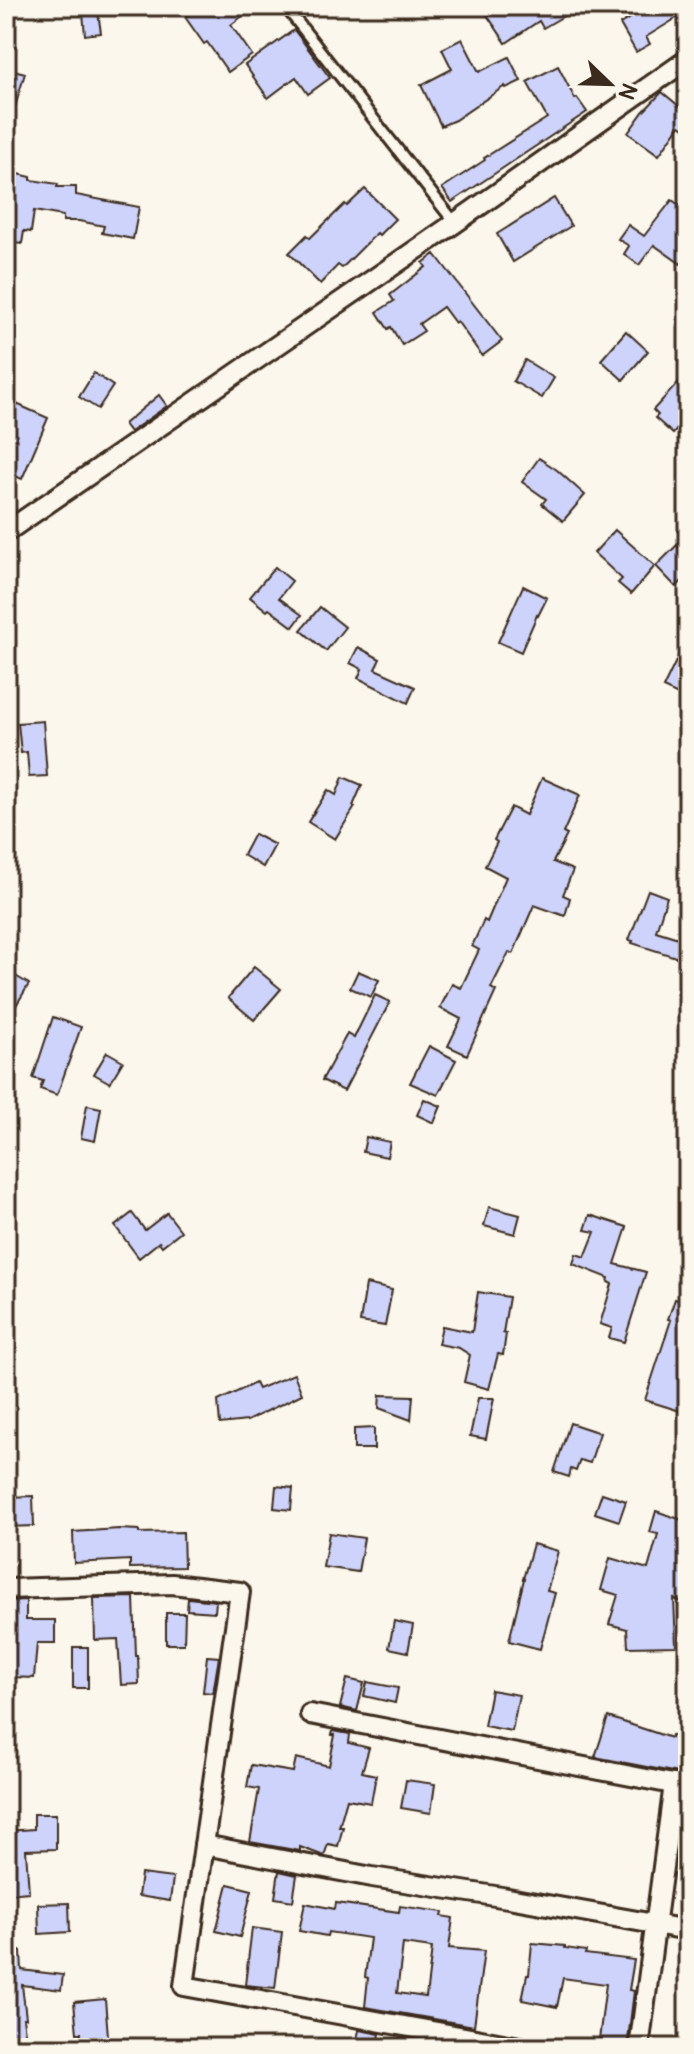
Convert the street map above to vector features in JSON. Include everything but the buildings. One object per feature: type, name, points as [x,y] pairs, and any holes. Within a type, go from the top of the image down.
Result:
[{"type":"street","points":[[6,532],[688,59]]},
{"type":"street","points":[[6,1589],[172,1584],[240,1592],[184,1986],[525,2048]]},
{"type":"street","points":[[310,1714],[681,1785],[656,1924],[639,2048]]},
{"type":"street","points":[[204,1845],[372,1877],[688,1930]]},
{"type":"lane","points":[[285,6],[455,223]]}]
